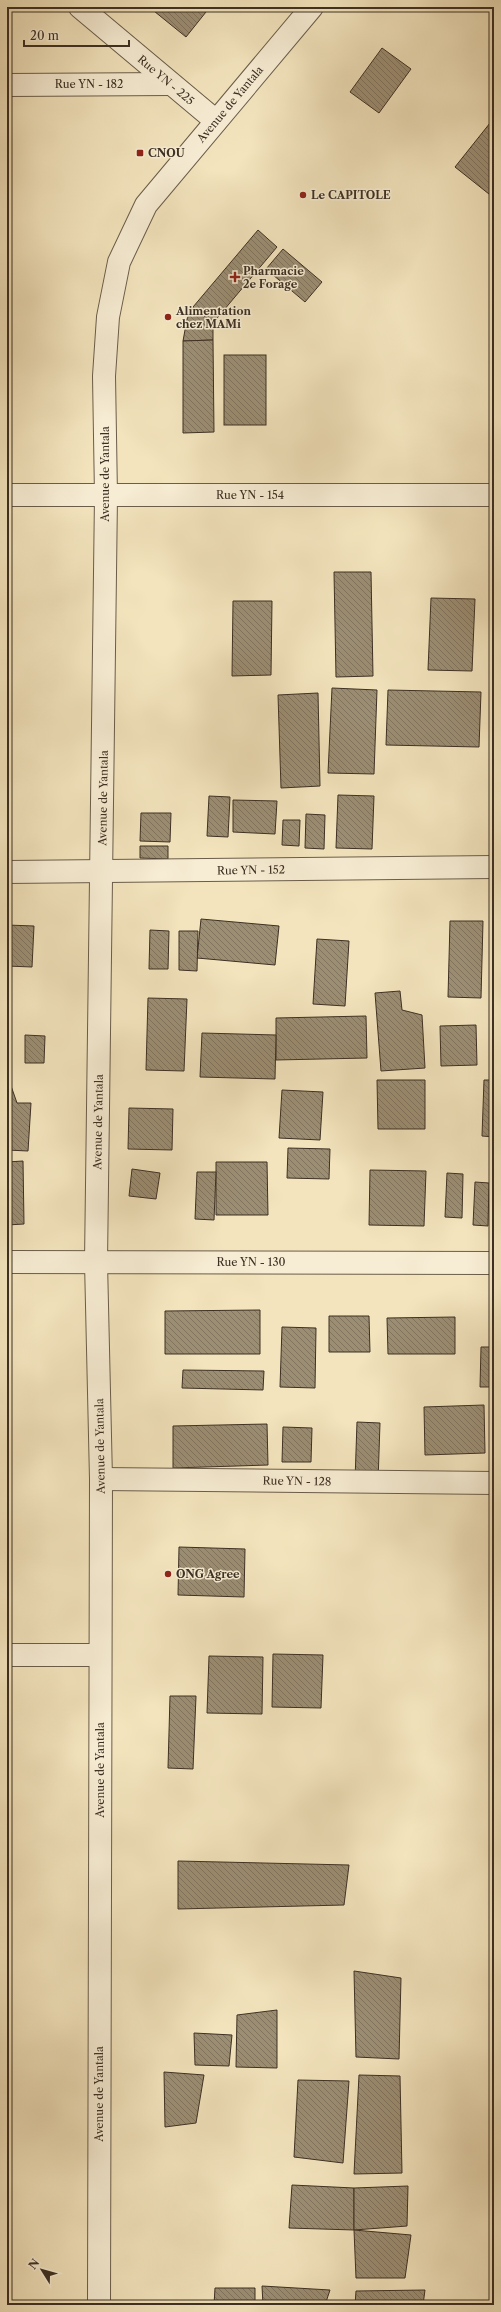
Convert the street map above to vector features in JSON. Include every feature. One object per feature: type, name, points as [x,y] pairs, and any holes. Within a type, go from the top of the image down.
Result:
[{"type":"street","name":"Rue YN - 225","points":[[80,7],[216,121]]},
{"type":"street","name":"Avenue de Yantala","points":[[99,2305],[101,1479],[96,1262],[106,496],[104,376],[108,317],[120,262],[146,205],[312,7]]},
{"type":"street","name":"Rue YN - 182","points":[[7,85],[171,84]]},
{"type":"street","name":"Rue YN - 154","points":[[7,495],[494,495]]},
{"type":"street","name":"Rue YN - 152","points":[[7,872],[494,867]]},
{"type":"street","name":"Rue YN - 130","points":[[7,1262],[494,1263]]},
{"type":"street","name":"Rue YN - 128","points":[[101,1479],[494,1483]]},
{"type":"street","points":[[7,1655],[100,1655]]},
{"type":"building","points":[[149,7],[210,7],[186,37]]},
{"type":"building","points":[[382,48],[411,69],[379,113],[350,92]]},
{"type":"building","points":[[494,118],[494,198],[455,167]]},
{"type":"building","name":"Pharmacie 2e Forage","points":[[258,230],[277,247],[213,323],[193,307]]},
{"type":"building","points":[[283,249],[322,282],[305,302],[266,269]]},
{"type":"building","points":[[193,307],[213,323],[213,340],[183,341],[187,319]]},
{"type":"building","points":[[213,340],[214,432],[183,433],[183,341]]},
{"type":"building","points":[[224,355],[266,355],[266,425],[224,425]]},
{"type":"building","points":[[334,572],[371,572],[373,676],[336,677]]},
{"type":"building","points":[[431,598],[475,599],[472,671],[428,670]]},
{"type":"building","points":[[233,601],[272,601],[271,675],[232,676]]},
{"type":"building","points":[[332,688],[377,690],[374,774],[328,773]]},
{"type":"building","points":[[388,690],[481,692],[479,747],[386,745]]},
{"type":"building","points":[[318,693],[320,786],[281,788],[278,695]]},
{"type":"building","points":[[338,795],[374,796],[372,849],[336,848]]},
{"type":"building","points":[[209,796],[230,797],[228,837],[207,836]]},
{"type":"building","points":[[233,800],[277,801],[275,834],[233,832]]},
{"type":"building","points":[[141,813],[171,813],[170,842],[140,841]]},
{"type":"building","points":[[306,814],[325,815],[324,849],[305,848]]},
{"type":"building","points":[[283,820],[300,820],[299,846],[282,845]]},
{"type":"building","points":[[140,846],[168,846],[168,859],[140,858]]},
{"type":"building","points":[[201,919],[279,926],[275,965],[197,958]]},
{"type":"building","points":[[450,921],[483,921],[481,998],[448,997]]},
{"type":"building","points":[[7,925],[34,926],[32,967],[7,966]]},
{"type":"building","points":[[150,930],[169,931],[168,969],[149,969]]},
{"type":"building","points":[[179,931],[198,931],[197,971],[179,970]]},
{"type":"building","points":[[317,939],[349,941],[345,1006],[313,1004]]},
{"type":"building","points":[[400,991],[402,1010],[422,1015],[425,1068],[381,1071],[375,993]]},
{"type":"building","points":[[148,998],[187,999],[184,1071],[146,1070]]},
{"type":"building","points":[[366,1016],[367,1058],[276,1060],[276,1018]]},
{"type":"building","points":[[476,1025],[477,1065],[441,1066],[440,1026]]},
{"type":"building","points":[[202,1033],[276,1035],[275,1079],[200,1077]]},
{"type":"building","points":[[25,1035],[45,1036],[44,1063],[25,1063]]},
{"type":"building","points":[[377,1080],[425,1080],[425,1129],[378,1129]]},
{"type":"building","points":[[484,1080],[494,1080],[494,1137],[482,1136]]},
{"type":"building","points":[[7,1082],[10,1083],[17,1103],[31,1103],[28,1151],[7,1150]]},
{"type":"building","points":[[282,1090],[323,1092],[320,1140],[279,1138]]},
{"type":"building","points":[[129,1108],[173,1109],[172,1150],[128,1149]]},
{"type":"building","points":[[288,1148],[330,1149],[329,1179],[287,1178]]},
{"type":"building","points":[[23,1161],[24,1224],[7,1225],[7,1162]]},
{"type":"building","points":[[216,1162],[267,1162],[268,1215],[216,1215]]},
{"type":"building","points":[[132,1169],[160,1173],[156,1199],[129,1196]]},
{"type":"building","points":[[370,1170],[426,1171],[424,1226],[369,1225]]},
{"type":"building","points":[[197,1172],[216,1172],[214,1220],[195,1219]]},
{"type":"building","points":[[447,1173],[463,1174],[462,1218],[445,1217]]},
{"type":"building","points":[[475,1182],[489,1183],[488,1226],[473,1225]]},
{"type":"building","points":[[260,1310],[260,1354],[165,1354],[165,1311]]},
{"type":"building","points":[[329,1316],[369,1316],[370,1352],[329,1352]]},
{"type":"building","points":[[455,1317],[455,1354],[388,1354],[387,1318]]},
{"type":"building","points":[[282,1327],[316,1328],[315,1388],[280,1387]]},
{"type":"building","points":[[481,1347],[494,1347],[494,1387],[480,1387]]},
{"type":"building","points":[[183,1370],[264,1371],[263,1390],[182,1388]]},
{"type":"building","points":[[484,1405],[485,1453],[425,1455],[424,1407]]},
{"type":"building","points":[[357,1422],[380,1423],[378,1482],[355,1481]]},
{"type":"building","points":[[267,1424],[268,1465],[173,1468],[173,1426]]},
{"type":"building","points":[[283,1427],[312,1428],[311,1462],[282,1462]]},
{"type":"building","points":[[179,1547],[245,1549],[244,1597],[178,1595]]},
{"type":"building","points":[[273,1654],[323,1655],[321,1708],[272,1707]]},
{"type":"building","points":[[209,1656],[263,1657],[262,1714],[207,1713]]},
{"type":"building","points":[[170,1696],[196,1696],[193,1769],[168,1768]]},
{"type":"building","points":[[178,1861],[349,1865],[344,1905],[178,1909]]},
{"type":"building","points":[[354,1971],[401,1978],[399,2059],[356,2057]]},
{"type":"building","points":[[277,2010],[277,2068],[236,2067],[237,2015]]},
{"type":"building","points":[[194,2033],[232,2035],[229,2066],[195,2065]]},
{"type":"building","points":[[164,2072],[204,2075],[196,2123],[165,2127]]},
{"type":"building","points":[[359,2075],[400,2076],[402,2173],[354,2174]]},
{"type":"building","points":[[298,2080],[349,2081],[343,2163],[294,2157]]},
{"type":"building","points":[[7,2118],[9,2305],[7,2305]]},
{"type":"building","points":[[292,2185],[354,2188],[354,2230],[289,2228]]},
{"type":"building","points":[[408,2186],[407,2226],[354,2230],[354,2188]]},
{"type":"building","points":[[354,2230],[411,2235],[405,2278],[356,2278]]},
{"type":"building","points":[[262,2286],[330,2290],[325,2305],[263,2305]]},
{"type":"building","points":[[215,2288],[255,2288],[255,2305],[214,2305]]},
{"type":"building","points":[[425,2290],[423,2305],[355,2305],[356,2291]]},
{"type":"place","name":"CNOU","points":[[140,153]]},
{"type":"place","name":"Le CAPITOLE","points":[[303,195]]},
{"type":"place","name":"Pharmacie 2e Forage","points":[[235,277]]},
{"type":"place","name":"Alimentation chez MAMi","points":[[168,317]]},
{"type":"place","name":"ONG Agree","points":[[168,1574]]}]
